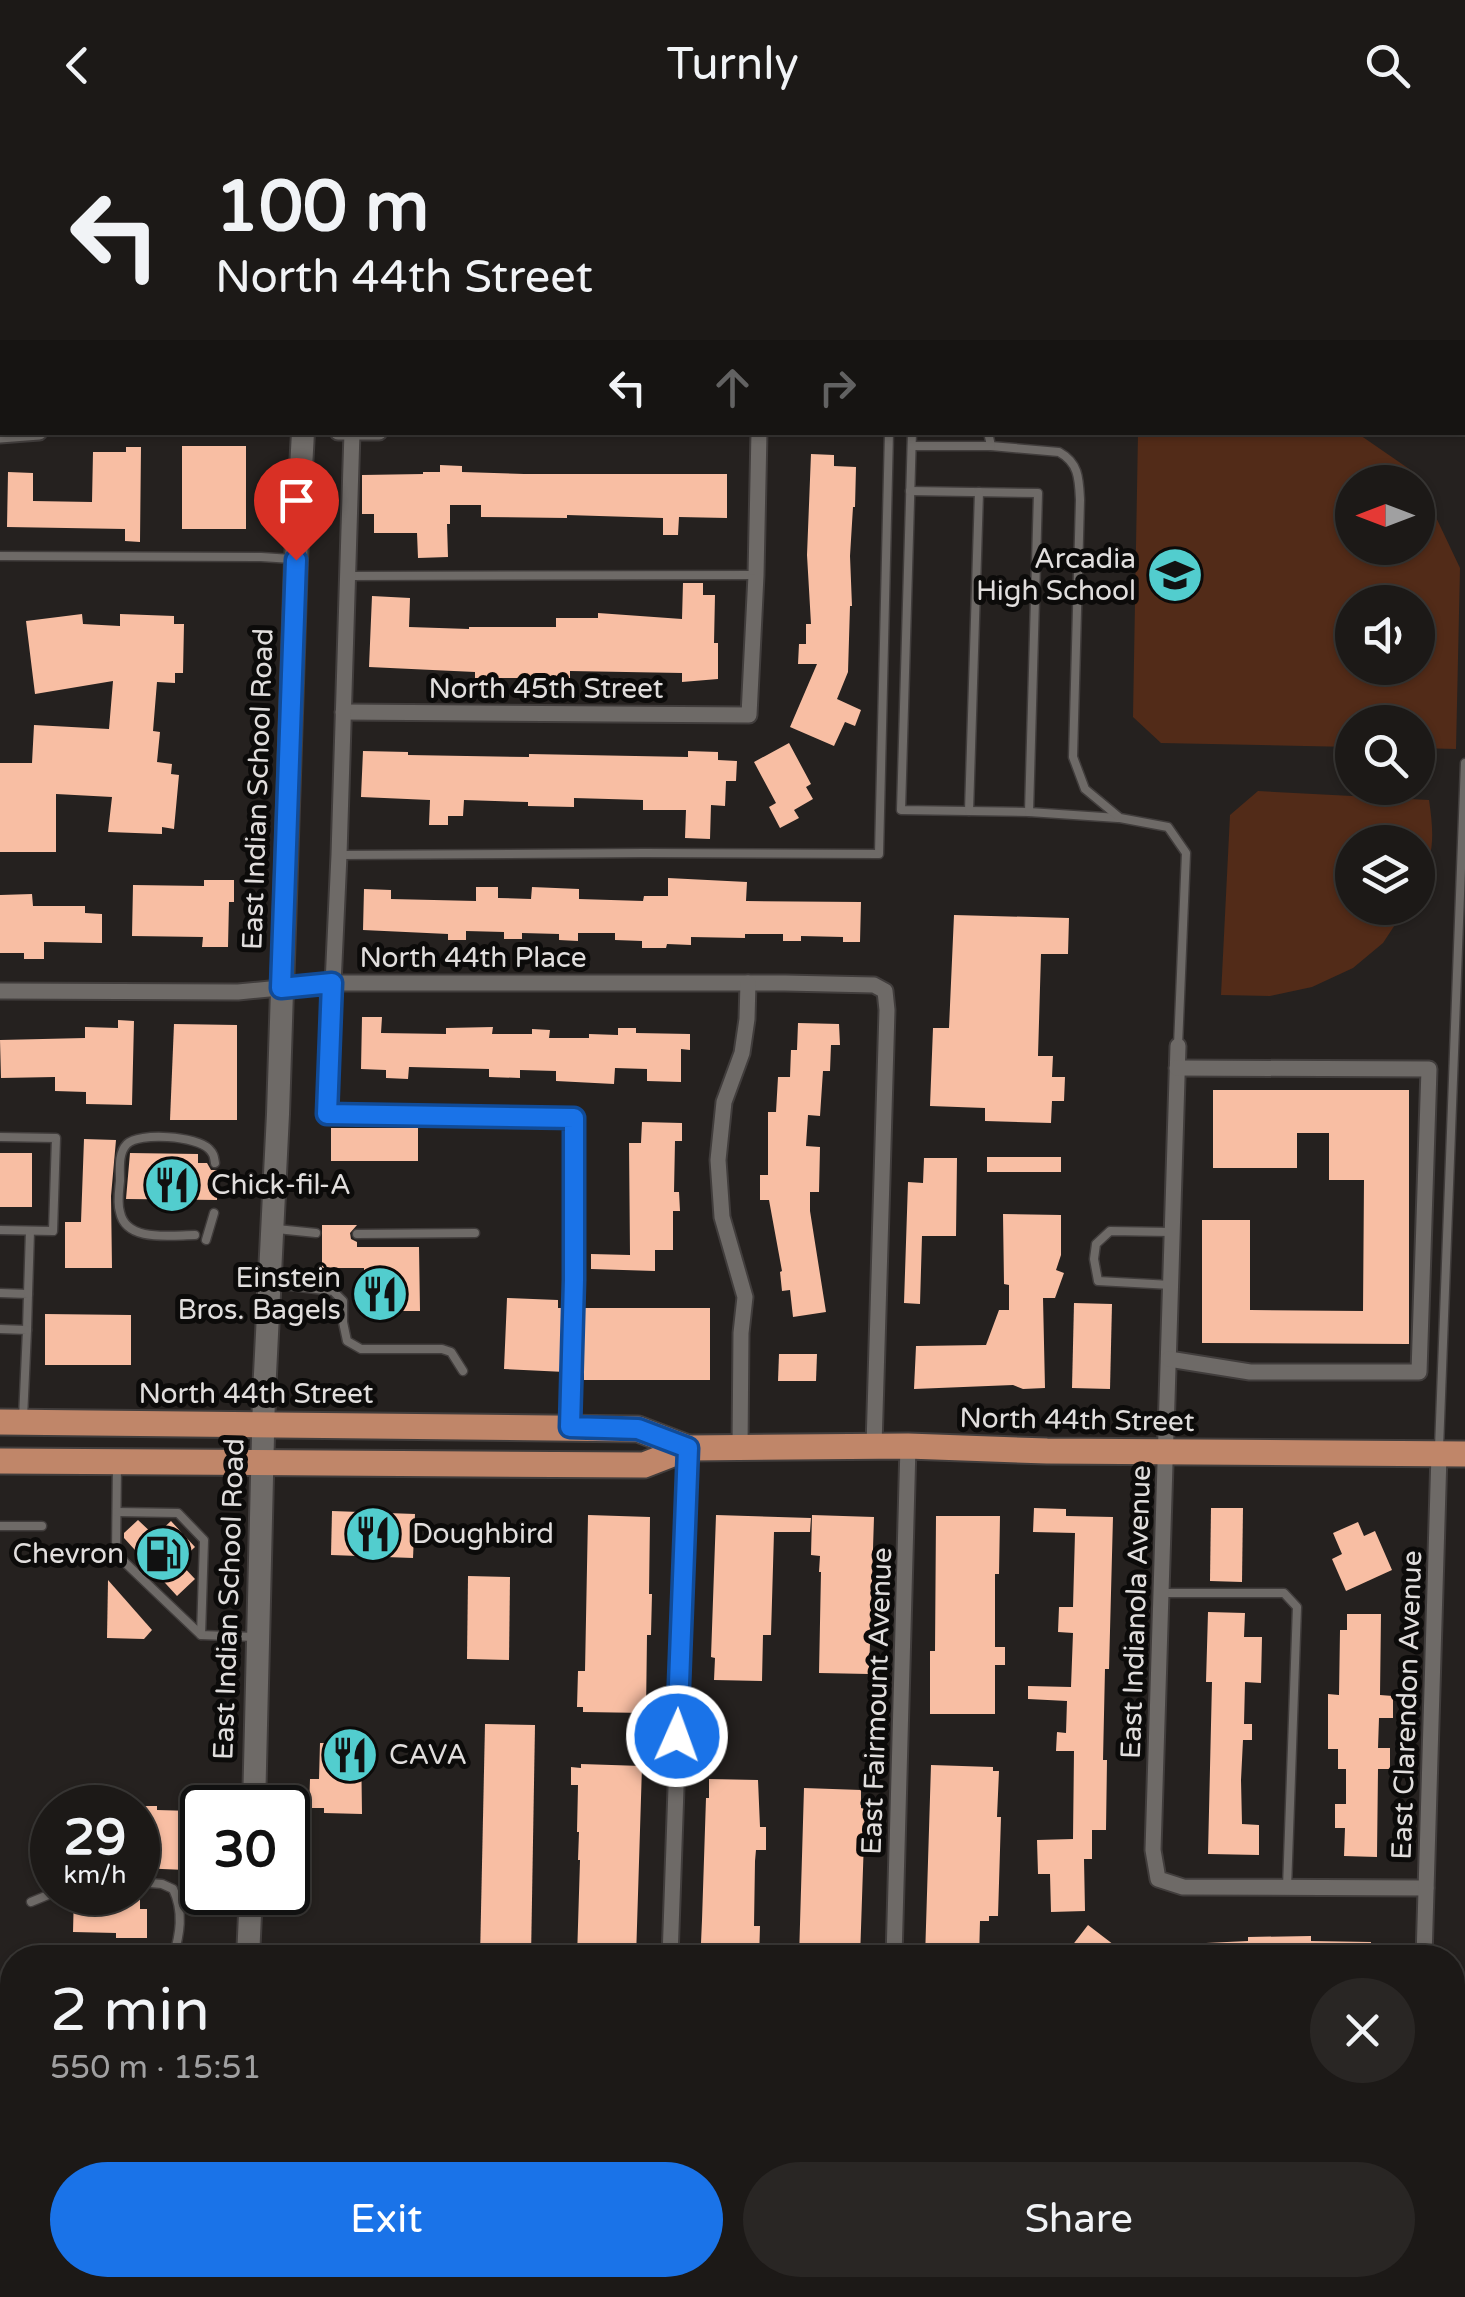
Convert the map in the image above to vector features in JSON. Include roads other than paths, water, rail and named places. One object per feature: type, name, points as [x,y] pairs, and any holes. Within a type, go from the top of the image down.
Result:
[{"type":"main road","name":"East Indian School Road","points":[[255,1785],[264,1423],[303,435]]},
{"type":"main road","name":"North 44th Street","points":[[12,1422],[638,1429],[688,1448],[908,1446],[1452,1454]]},
{"type":"main road","name":"North 44th Street","points":[[0,1461],[644,1465],[688,1448]]},
{"type":"main road","points":[[249,1945],[250,1915]]},
{"type":"street","points":[[327,1114],[352,435]]},
{"type":"street","points":[[756,574],[759,435]]},
{"type":"street","name":"North 45th Street","points":[[343,712],[749,715],[756,574]]},
{"type":"street","name":"North 44th Place","points":[[0,991],[238,992],[332,983],[874,985],[885,991],[888,1010],[874,1446]]},
{"type":"street","points":[[740,1448],[745,1296],[722,1217],[718,1160],[724,1102],[742,1053],[748,983]]},
{"type":"street","name":"East Indianola Avenue","points":[[1178,1046],[1153,1850],[1158,1879],[1184,1887],[1286,1888]]},
{"type":"street","points":[[1168,1359],[1250,1372],[1419,1372],[1430,1069],[1177,1068]]},
{"type":"street","name":"East Fairmount Avenue","points":[[894,1945],[908,1446]]},
{"type":"street","points":[[670,1945],[688,1448]]},
{"type":"street","name":"East Clarendon Avenue","points":[[1424,1945],[1452,1454]]},
{"type":"street","points":[[1286,1888],[1426,1888]]},
{"type":"lane","points":[[339,855],[879,854],[889,435]]},
{"type":"lane","points":[[912,435],[900,810],[1029,812],[1120,818],[1168,827],[1186,853],[1178,1046]]},
{"type":"lane","points":[[988,435],[990,446]]},
{"type":"lane","points":[[912,446],[990,446],[1059,452],[1069,457],[1078,471],[1073,758],[1086,789],[1120,818]]},
{"type":"lane","points":[[910,491],[1038,493],[1029,812]]},
{"type":"lane","points":[[969,811],[979,492]]},
{"type":"lane","points":[[0,556],[296,560]]},
{"type":"lane","points":[[346,576],[756,574]]},
{"type":"lane","points":[[1452,1454],[1465,763]]},
{"type":"lane","points":[[327,1114],[574,1118],[570,1427]]},
{"type":"lane","points":[[0,1137],[56,1138],[53,1231],[0,1230]]},
{"type":"lane","points":[[195,1236],[152,1235],[132,1231],[123,1222],[118,1210],[121,1154],[134,1139],[184,1138],[208,1147],[215,1163]]},
{"type":"lane","points":[[206,1240],[214,1213]]},
{"type":"lane","points":[[272,1228],[316,1233]]},
{"type":"lane","points":[[12,1422],[27,1330],[30,1230]]},
{"type":"lane","points":[[1170,1285],[1098,1281],[1094,1259],[1096,1244],[1110,1230],[1172,1232]]},
{"type":"lane","points":[[356,1234],[474,1233]]},
{"type":"lane","points":[[270,1284],[333,1291],[343,1301],[347,1340],[362,1349],[442,1349],[452,1352],[463,1371]]},
{"type":"lane","points":[[0,1292],[28,1294]]},
{"type":"lane","points":[[0,1329],[27,1330]]},
{"type":"lane","points":[[117,1461],[116,1554],[201,1634],[260,1637]]},
{"type":"lane","points":[[117,1512],[178,1513],[204,1540],[201,1634]]},
{"type":"lane","points":[[0,1526],[42,1526]]},
{"type":"lane","points":[[1162,1593],[1284,1593],[1297,1607],[1286,1888]]},
{"type":"lane","points":[[160,1884],[173,1889],[178,1901],[180,1932],[176,1945]]},
{"type":"place","name":"Arcadia High School","points":[[1175,575]]},
{"type":"place","name":"Chick-fil-A","points":[[172,1185]]},
{"type":"place","name":"Einstein Bros. Bagels","points":[[380,1294]]},
{"type":"place","name":"Doughbird","points":[[373,1534]]},
{"type":"place","name":"Chevron","points":[[163,1554]]},
{"type":"place","name":"CAVA","points":[[350,1755]]}]
